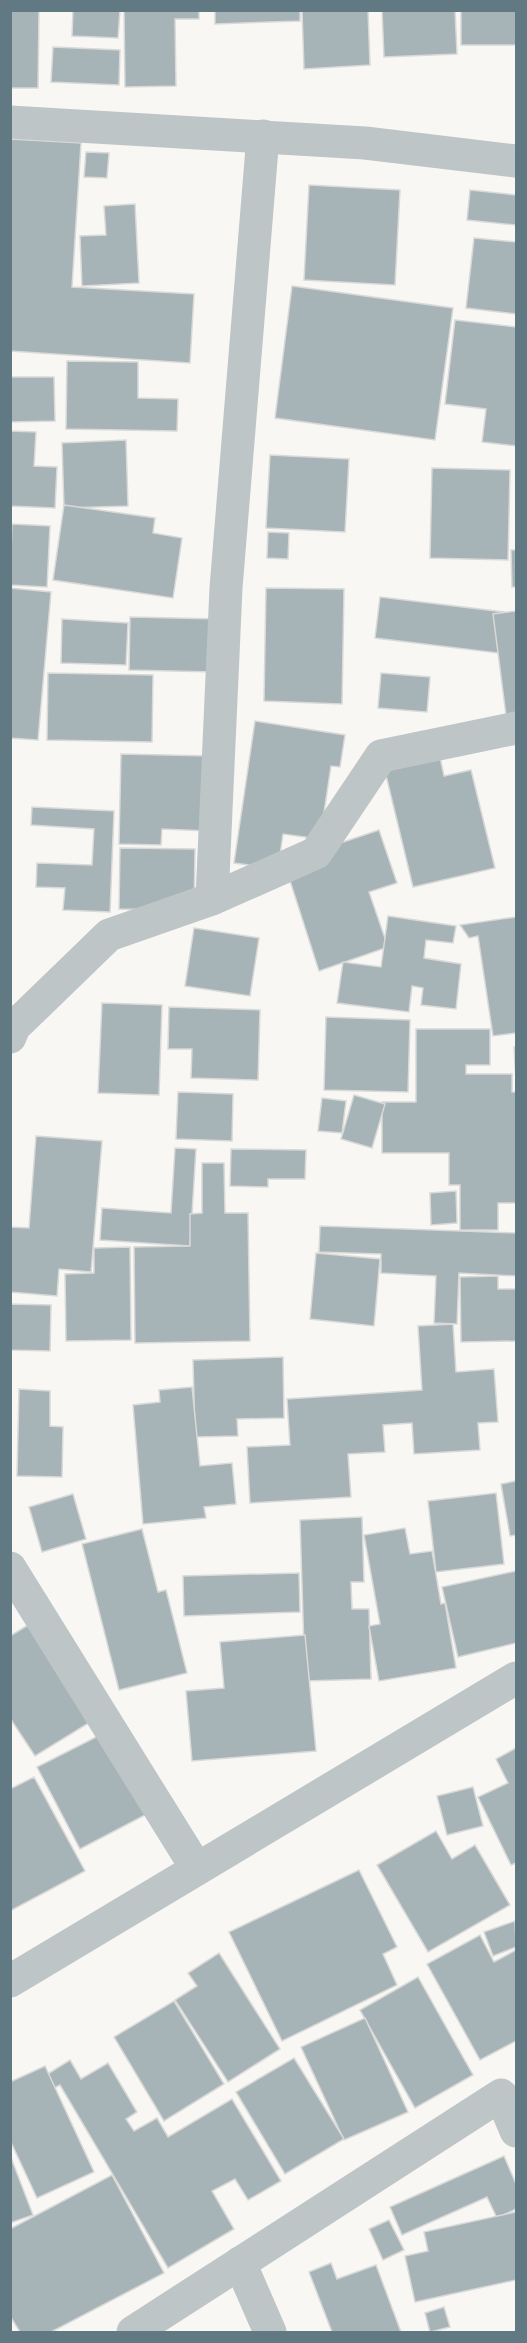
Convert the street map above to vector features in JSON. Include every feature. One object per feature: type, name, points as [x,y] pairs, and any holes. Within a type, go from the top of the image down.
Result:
[{"type":"street","points":[[10,122],[365,143],[516,161]]},
{"type":"street","points":[[212,899],[226,588],[263,136]]},
{"type":"street","points":[[10,1037],[14,1027],[109,935],[212,899],[316,853],[381,756],[516,728]]},
{"type":"street","points":[[12,1576],[197,1869]]},
{"type":"street","points":[[10,1981],[516,1678]]},
{"type":"street","points":[[133,2332],[501,2095],[516,2131]]},
{"type":"street","points":[[240,2263],[270,2332]]},
{"type":"building","points":[[10,10],[39,10],[38,88],[10,88]]},
{"type":"building","points":[[73,10],[120,10],[118,38],[72,36]]},
{"type":"building","points":[[124,10],[199,10],[199,19],[175,19],[176,86],[125,87]]},
{"type":"building","points":[[215,10],[300,10],[300,21],[215,24]]},
{"type":"building","points":[[302,10],[368,10],[370,65],[304,69]]},
{"type":"building","points":[[382,10],[455,10],[457,54],[384,57]]},
{"type":"building","points":[[516,10],[516,45],[461,45],[461,11]]},
{"type":"building","points":[[53,47],[120,50],[119,85],[51,82]]},
{"type":"building","points":[[10,139],[81,143],[72,287],[194,294],[190,363],[10,351]]},
{"type":"building","points":[[86,152],[109,153],[107,178],[84,177]]},
{"type":"building","points":[[309,185],[400,190],[395,285],[304,280]]},
{"type":"building","points":[[470,190],[516,195],[516,225],[467,220]]},
{"type":"building","points":[[135,204],[139,283],[82,286],[80,236],[106,235],[104,206]]},
{"type":"building","points":[[474,238],[516,242],[516,314],[466,308]]},
{"type":"building","points":[[292,286],[453,308],[435,440],[275,418]]},
{"type":"building","points":[[455,320],[516,327],[516,446],[482,442],[486,409],[445,404]]},
{"type":"building","points":[[67,361],[138,362],[138,398],[178,399],[177,431],[66,429]]},
{"type":"building","points":[[10,377],[54,377],[55,421],[10,422]]},
{"type":"building","points":[[10,431],[36,432],[34,466],[57,467],[55,508],[10,506]]},
{"type":"building","points":[[126,440],[128,506],[64,508],[62,443]]},
{"type":"building","points":[[270,455],[349,459],[345,532],[266,528]]},
{"type":"building","points":[[432,468],[510,470],[508,560],[430,558]]},
{"type":"building","points":[[64,505],[155,518],[153,533],[182,538],[173,598],[53,580]]},
{"type":"building","points":[[12,524],[50,526],[47,587],[10,585]]},
{"type":"building","points":[[268,532],[289,533],[288,559],[267,558]]},
{"type":"building","points":[[511,550],[516,550],[516,587],[512,587]]},
{"type":"building","points":[[10,588],[51,592],[38,740],[10,738]]},
{"type":"building","points":[[266,588],[344,589],[342,704],[264,701]]},
{"type":"building","points":[[380,597],[504,612],[498,653],[375,638]]},
{"type":"building","points":[[516,611],[516,714],[506,715],[493,614]]},
{"type":"building","points":[[130,617],[218,619],[216,672],[129,670]]},
{"type":"building","points":[[62,619],[128,623],[126,665],[61,663]]},
{"type":"building","points":[[48,673],[153,675],[152,742],[47,740]]},
{"type":"building","points":[[381,673],[430,677],[427,712],[378,708]]},
{"type":"building","points":[[255,721],[345,735],[340,767],[331,766],[320,839],[283,834],[278,869],[234,863]]},
{"type":"building","points":[[121,754],[210,756],[208,831],[162,829],[161,845],[119,844]]},
{"type":"building","points":[[440,757],[444,776],[471,770],[495,868],[413,887],[385,771]]},
{"type":"building","points":[[32,807],[114,811],[110,912],[63,910],[65,888],[36,887],[37,863],[92,865],[94,829],[31,825]]},
{"type":"building","points":[[379,830],[397,883],[369,892],[388,947],[319,971],[284,862]]},
{"type":"building","points":[[120,848],[195,849],[194,910],[119,909]]},
{"type":"building","points":[[388,916],[456,926],[453,943],[426,940],[424,958],[461,964],[456,1009],[421,1005],[423,988],[412,986],[409,1012],[337,1003],[343,962],[381,967]]},
{"type":"building","points":[[516,917],[516,1033],[493,1036],[478,936],[469,938],[460,925]]},
{"type":"building","points":[[194,928],[259,938],[250,996],[185,986]]},
{"type":"building","points":[[102,1003],[162,1005],[159,1095],[98,1093]]},
{"type":"building","points":[[169,1007],[260,1010],[258,1080],[191,1078],[192,1049],[168,1049]]},
{"type":"building","points":[[326,1017],[410,1020],[408,1092],[324,1090]]},
{"type":"building","points":[[416,1029],[490,1029],[490,1065],[466,1065],[466,1074],[512,1074],[512,1092],[516,1092],[516,1203],[498,1203],[498,1230],[460,1230],[460,1185],[449,1185],[449,1153],[382,1153],[382,1102],[416,1102]]},
{"type":"building","points":[[514,1047],[516,1047],[516,1082]]},
{"type":"building","points":[[178,1092],[233,1094],[232,1141],[176,1139]]},
{"type":"building","points":[[354,1095],[385,1104],[372,1148],[341,1139]]},
{"type":"building","points":[[322,1098],[346,1101],[342,1133],[318,1131]]},
{"type":"building","points":[[36,1136],[102,1141],[91,1272],[59,1269],[57,1296],[10,1292],[10,1227],[29,1228]]},
{"type":"building","points":[[175,1148],[196,1149],[190,1246],[100,1240],[102,1208],[171,1213]]},
{"type":"building","points":[[231,1149],[306,1150],[305,1179],[268,1179],[268,1187],[230,1186]]},
{"type":"building","points":[[202,1163],[224,1163],[225,1213],[248,1213],[250,1341],[135,1343],[134,1247],[190,1246],[190,1214],[202,1213]]},
{"type":"building","points":[[456,1191],[457,1223],[431,1225],[430,1193]]},
{"type":"building","points":[[320,1226],[516,1233],[516,1276],[459,1273],[457,1324],[434,1323],[436,1276],[381,1273],[381,1254],[319,1252]]},
{"type":"building","points":[[130,1247],[131,1340],[66,1341],[65,1274],[94,1273],[94,1248]]},
{"type":"building","points":[[316,1253],[380,1259],[374,1326],[310,1319]]},
{"type":"building","points":[[498,1276],[498,1289],[516,1289],[516,1341],[461,1342],[460,1277]]},
{"type":"building","points":[[10,1304],[51,1305],[50,1351],[10,1350]]},
{"type":"building","points":[[453,1324],[456,1372],[494,1369],[498,1422],[478,1423],[480,1450],[414,1454],[412,1423],[383,1425],[385,1452],[348,1454],[351,1497],[250,1503],[247,1447],[290,1445],[287,1399],[422,1390],[418,1326]]},
{"type":"building","points":[[283,1357],[284,1418],[237,1419],[238,1436],[195,1437],[193,1360]]},
{"type":"building","points":[[192,1387],[200,1466],[232,1463],[236,1504],[204,1507],[206,1518],[143,1524],[133,1405],[160,1402],[159,1390]]},
{"type":"building","points":[[19,1389],[50,1391],[50,1426],[63,1427],[62,1477],[17,1476]]},
{"type":"building","points":[[516,1481],[516,1535],[510,1536],[501,1484]]},
{"type":"building","points":[[496,1493],[504,1564],[436,1572],[428,1501]]},
{"type":"building","points":[[73,1494],[86,1539],[42,1552],[29,1507]]},
{"type":"building","points":[[362,1517],[364,1582],[351,1582],[352,1609],[369,1609],[371,1679],[305,1681],[300,1520]]},
{"type":"building","points":[[405,1528],[410,1554],[432,1551],[441,1604],[445,1603],[456,1668],[379,1681],[369,1626],[380,1624],[364,1535]]},
{"type":"building","points":[[142,1529],[158,1592],[166,1590],[187,1673],[119,1690],[82,1544]]},
{"type":"building","points":[[516,1571],[516,1643],[458,1657],[442,1587]]},
{"type":"building","points":[[299,1573],[300,1612],[184,1616],[183,1576]]},
{"type":"building","points":[[38,1619],[92,1721],[35,1756],[10,1718],[10,1636]]},
{"type":"building","points":[[305,1635],[316,1751],[192,1761],[186,1691],[224,1688],[220,1642]]},
{"type":"building","points":[[106,1732],[149,1813],[80,1849],[37,1767]]},
{"type":"building","points":[[516,1748],[516,1863],[511,1865],[478,1797],[508,1783],[496,1759]]},
{"type":"building","points":[[34,1777],[85,1871],[10,1911],[10,1789]]},
{"type":"building","points":[[473,1787],[483,1826],[447,1835],[437,1796]]},
{"type":"building","points":[[436,1831],[452,1859],[475,1845],[510,1905],[428,1952],[377,1865]]},
{"type":"building","points":[[359,1870],[397,1947],[383,1954],[397,1985],[282,2041],[229,1932]]},
{"type":"building","points":[[515,1921],[516,1947],[493,1956],[484,1932]]},
{"type":"building","points":[[480,1935],[494,1962],[516,1950],[516,2041],[480,2060],[427,1964]]},
{"type":"building","points":[[219,1953],[280,2049],[228,2082],[175,2000],[197,1986],[188,1973]]},
{"type":"building","points":[[418,1977],[473,2075],[415,2108],[360,2010]]},
{"type":"building","points":[[174,2001],[224,2084],[164,2121],[114,2037]]},
{"type":"building","points":[[365,2018],[408,2112],[344,2140],[301,2047]]},
{"type":"building","points":[[294,2058],[344,2139],[285,2174],[236,2092]]},
{"type":"building","points":[[70,2060],[81,2079],[108,2063],[137,2112],[126,2119],[134,2131],[157,2118],[168,2137],[232,2099],[281,2181],[248,2200],[235,2179],[212,2191],[234,2229],[168,2268],[60,2085],[54,2088],[46,2075]]},
{"type":"building","points":[[45,2066],[94,2172],[37,2198],[10,2140],[10,2082]]},
{"type":"building","points":[[10,2155],[33,2215],[10,2223]]},
{"type":"building","points":[[504,2156],[516,2184],[516,2209],[497,2218],[487,2197],[402,2235],[390,2207]]},
{"type":"building","points":[[112,2175],[164,2273],[51,2332],[20,2332],[10,2316],[10,2229]]},
{"type":"building","points":[[516,2212],[516,2280],[415,2302],[405,2256],[428,2251],[424,2232]]},
{"type":"building","points":[[389,2220],[404,2250],[383,2260],[369,2229]]},
{"type":"building","points":[[331,2263],[337,2279],[376,2265],[401,2332],[332,2332],[309,2272]]},
{"type":"building","points":[[444,2307],[450,2327],[430,2332],[425,2313]]}]
